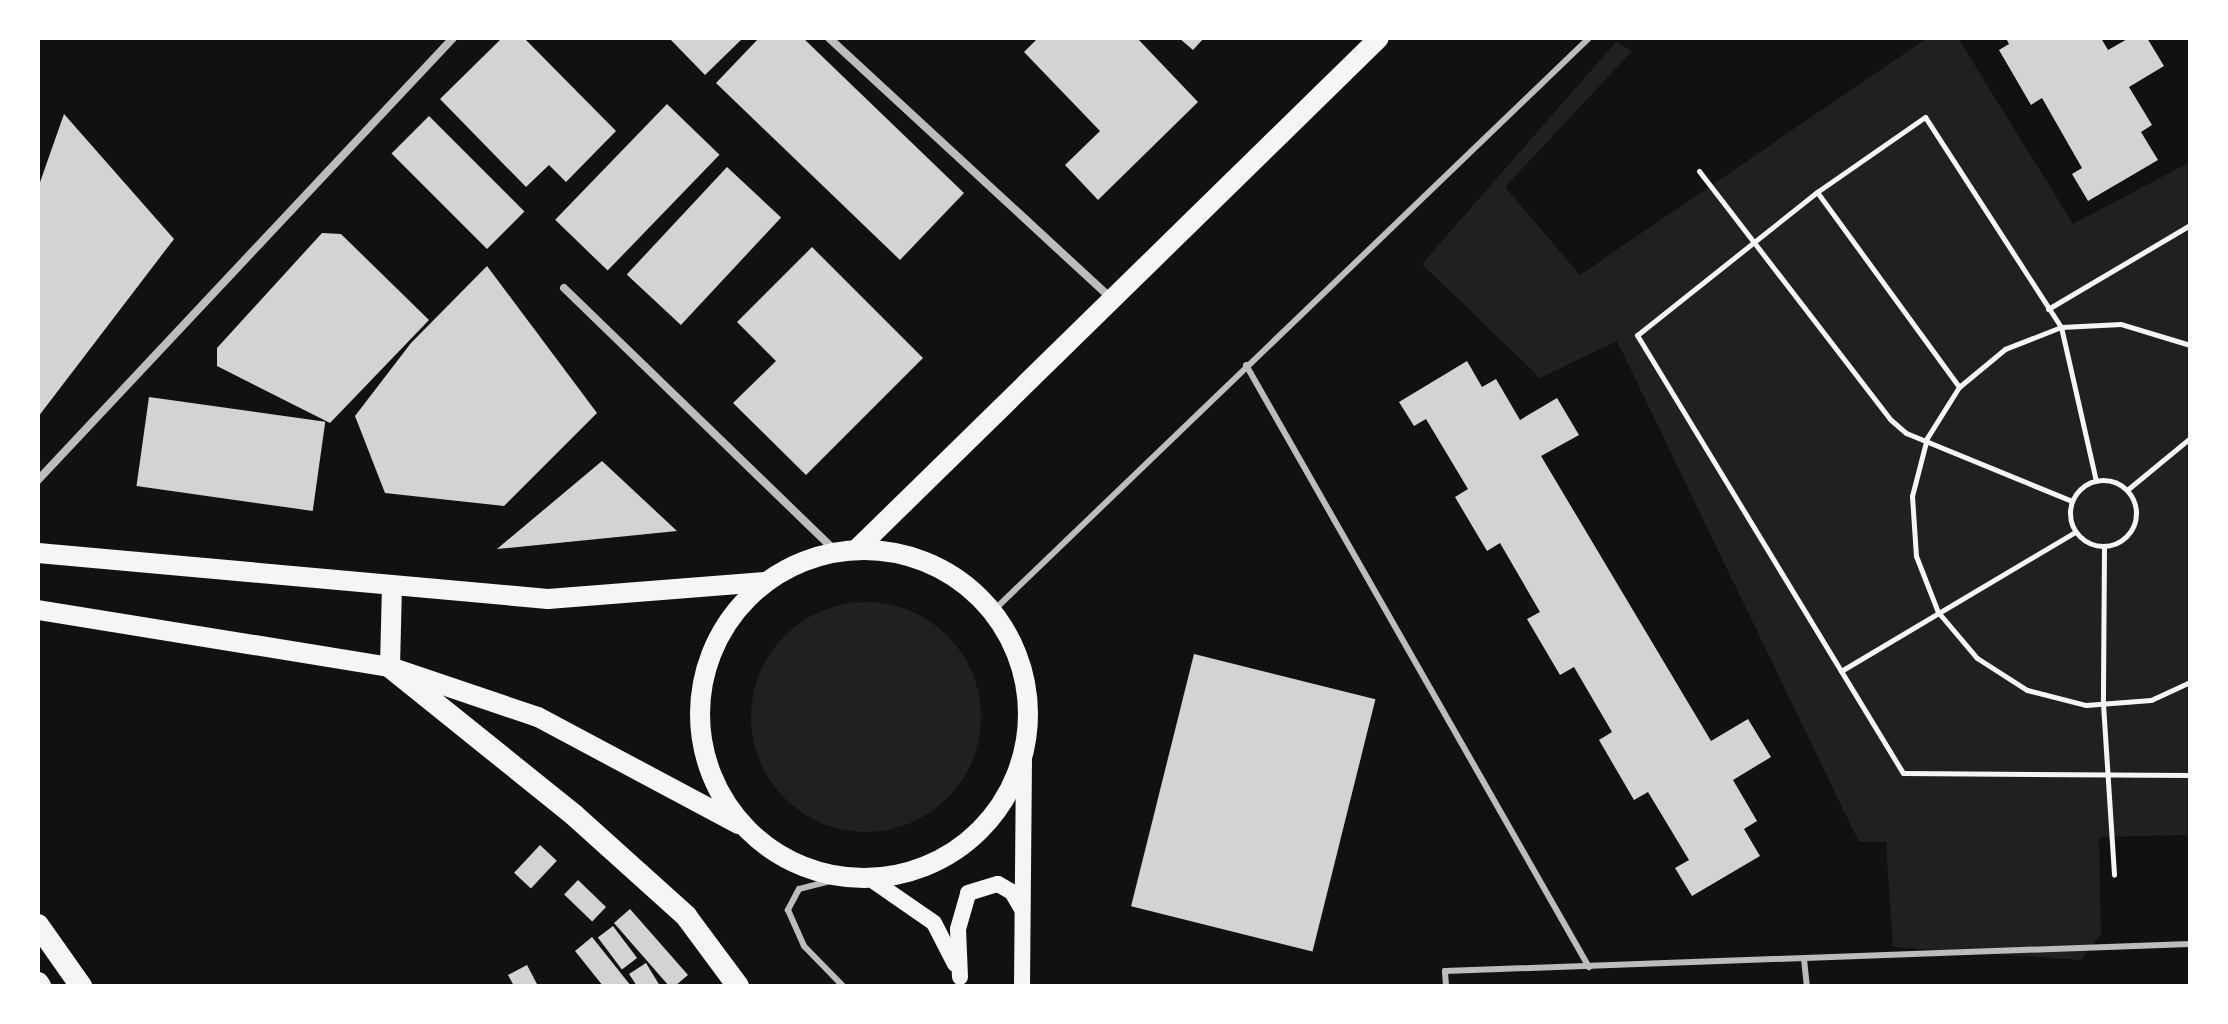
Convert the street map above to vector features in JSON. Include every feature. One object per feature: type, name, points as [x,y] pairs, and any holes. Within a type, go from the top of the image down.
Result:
[{"type":"highway","points":[[390,667],[574,815],[686,916],[738,986]]},
{"type":"highway","points":[[38,925],[83,986]]},
{"type":"main road","points":[[847,551],[1112,299],[1379,38]]},
{"type":"main road","points":[[743,827],[709,767],[699,727],[704,672],[727,621],[765,582],[808,558],[847,551],[908,555],[955,576],[992,612],[1018,655],[1029,706],[1024,756],[1022,986]]},
{"type":"main road","points":[[38,553],[548,599],[765,582]]},
{"type":"main road","points":[[390,667],[392,587]]},
{"type":"main road","points":[[38,610],[390,667],[538,717],[743,827],[788,861],[842,878],[872,880],[923,869],[968,843],[1002,804],[1024,756]]},
{"type":"main road","points":[[872,880],[934,923],[961,982]]},
{"type":"main road","points":[[961,982],[958,929],[968,893],[998,884],[1012,892],[1024,914]]},
{"type":"street","points":[[38,480],[453,38]]},
{"type":"street","points":[[829,38],[1112,299]]},
{"type":"street","points":[[564,288],[847,551]]},
{"type":"lane","points":[[992,612],[1589,38]]},
{"type":"lane","points":[[1246,365],[1589,967]]},
{"type":"lane","points":[[842,878],[799,889],[788,910],[804,946],[843,986]]},
{"type":"lane","points":[[1446,986],[1445,971],[2190,944]]},
{"type":"lane","points":[[1804,959],[1807,986]]},
{"type":"path","points":[[2096,481],[2061,327],[1925,117],[1817,192],[1637,335],[1903,773],[2108,772],[2190,775]]},
{"type":"path","points":[[1699,171],[1891,420],[1906,433],[1927,438],[2072,501]]},
{"type":"path","points":[[1817,192],[1959,387]]},
{"type":"path","points":[[2048,309],[2190,225]]},
{"type":"path","points":[[2190,345],[2121,324],[2061,327],[2005,349],[1959,387],[1927,438],[1912,496],[1916,556],[1938,612],[1977,658],[2027,690],[2103,704],[2151,700],[2190,682]]},
{"type":"path","points":[[2127,490],[2190,438]]},
{"type":"path","points":[[2072,501],[2096,481],[2118,483],[2127,490],[2136,521],[2124,540],[2104,547],[2075,532]]},
{"type":"path","points":[[2072,501],[2075,532]]},
{"type":"path","points":[[1841,671],[2075,532]]},
{"type":"path","points":[[2104,547],[2103,704],[2114,875]]},
{"type":"shaded area","points":[[1927,38],[1958,38],[2073,224],[2190,162],[2190,835],[2099,837],[2101,934],[2081,960],[1893,947],[1886,842],[1859,842],[1617,341],[1540,378],[1422,264],[1616,42],[1632,51],[1505,187],[1580,275]]},
{"type":"shaded area","points":[[866,602],[910,611],[947,636],[972,673],[981,717],[972,761],[947,798],[910,823],[866,832],[822,823],[785,798],[760,761],[751,717],[760,673],[785,636],[822,611]]},
{"type":"building","points":[[502,38],[524,38],[616,131],[566,182],[549,165],[526,187],[440,99]]},
{"type":"building","points":[[669,38],[743,38],[705,75]]},
{"type":"building","points":[[759,38],[803,38],[964,193],[900,260],[716,83]]},
{"type":"building","points":[[1038,38],[1137,38],[1198,102],[1098,200],[1065,165],[1100,131],[1024,52]]},
{"type":"building","points":[[1179,38],[1204,38],[1193,50]]},
{"type":"building","points":[[2006,38],[2101,38],[2108,50],[2129,38],[2147,38],[2164,66],[2129,87],[2152,125],[2141,132],[2158,160],[2088,201],[2072,174],[2082,168],[2042,98],[2031,105],[1999,50],[2009,44]]},
{"type":"building","points":[[667,104],[720,155],[608,271],[555,220]]},
{"type":"building","points":[[64,114],[174,239],[38,417],[38,188]]},
{"type":"building","points":[[429,116],[524,211],[487,249],[392,153]]},
{"type":"building","points":[[727,167],[781,217],[681,325],[627,275]]},
{"type":"building","points":[[322,233],[341,234],[429,320],[330,423],[217,366],[217,348]]},
{"type":"building","points":[[812,247],[923,358],[806,475],[733,403],[776,361],[737,322]]},
{"type":"building","points":[[487,266],[597,413],[504,506],[385,493],[355,416],[411,343]]},
{"type":"building","points":[[1467,361],[1482,387],[1496,379],[1520,420],[1557,398],[1579,435],[1541,456],[1711,741],[1748,719],[1771,757],[1733,780],[1757,821],[1744,829],[1760,856],[1692,896],[1675,868],[1689,860],[1648,792],[1634,800],[1599,740],[1612,732],[1574,667],[1560,675],[1527,619],[1540,612],[1500,543],[1487,551],[1455,497],[1468,489],[1426,419],[1414,426],[1399,402]]},
{"type":"building","points":[[149,397],[325,422],[313,511],[136,486]]},
{"type":"building","points":[[602,461],[677,531],[497,549]]},
{"type":"building","points":[[1194,654],[1375,699],[1313,952],[1131,906]]},
{"type":"building","points":[[540,845],[557,861],[531,888],[514,873]]},
{"type":"building","points":[[578,880],[606,907],[592,921],[564,894]]},
{"type":"building","points":[[630,909],[688,975],[675,986],[669,986],[614,923]]},
{"type":"building","points":[[613,926],[637,958],[622,969],[598,937]]},
{"type":"building","points":[[592,937],[631,986],[603,986],[575,951]]},
{"type":"building","points":[[646,963],[660,986],[637,986],[629,974]]},
{"type":"building","points":[[527,965],[538,986],[514,986],[508,975]]}]
